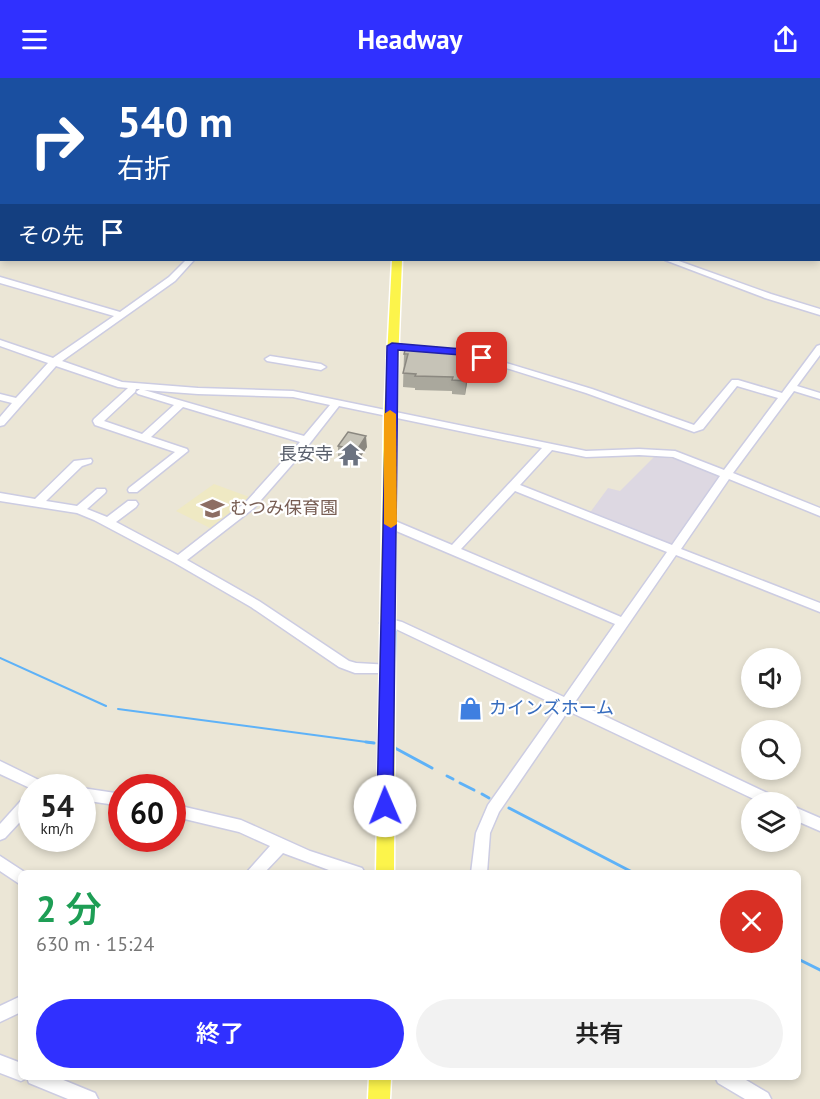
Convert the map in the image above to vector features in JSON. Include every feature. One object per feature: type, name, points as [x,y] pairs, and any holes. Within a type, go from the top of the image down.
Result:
[{"type":"main road","points":[[385,870],[386,668],[391,524],[390,415],[398,347],[398,261]]},
{"type":"main road","points":[[380,1080],[380,1099]]},
{"type":"street","points":[[820,189],[820,199]]},
{"type":"street","points":[[0,423],[53,363],[172,279],[189,261]]},
{"type":"street","points":[[672,261],[820,312]]},
{"type":"street","points":[[0,280],[122,315]]},
{"type":"street","points":[[0,343],[111,383],[306,440]]},
{"type":"street","points":[[451,351],[462,352],[589,391],[694,429],[699,427],[737,381],[820,396]]},
{"type":"street","points":[[479,870],[481,841],[487,819],[727,474],[819,351]]},
{"type":"street","points":[[270,359],[321,367]]},
{"type":"street","points":[[133,490],[183,451],[98,421],[132,388],[293,394],[586,454],[639,452],[675,454],[820,512]]},
{"type":"street","points":[[0,397],[19,402]]},
{"type":"street","points":[[143,438],[181,404]]},
{"type":"street","points":[[179,560],[249,505],[299,450],[336,404]]},
{"type":"street","points":[[454,549],[548,448]]},
{"type":"street","points":[[37,503],[78,463],[87,461]]},
{"type":"street","points":[[512,486],[820,608]]},
{"type":"street","points":[[79,510],[101,491]]},
{"type":"street","points":[[0,497],[79,510],[108,522],[255,604],[344,664],[355,668],[386,668]]},
{"type":"street","points":[[108,522],[132,504]]},
{"type":"street","points":[[391,524],[624,623]]},
{"type":"street","points":[[387,623],[398,625],[752,792]]},
{"type":"street","points":[[0,767],[18,776]]},
{"type":"street","points":[[186,813],[230,822],[306,856],[348,870]]},
{"type":"street","points":[[0,834],[18,814]]},
{"type":"street","points":[[801,816],[820,825]]},
{"type":"street","points":[[257,870],[282,844]]},
{"type":"street","points":[[0,863],[18,876]]},
{"type":"street","points":[[0,1014],[18,1005]]},
{"type":"street","points":[[0,1064],[18,1071]]},
{"type":"street","points":[[42,1080],[89,1099]]},
{"type":"street","points":[[729,1080],[762,1099]]},
{"type":"shaded area","points":[[655,456],[686,461],[716,472],[719,477],[673,545],[589,514],[608,488],[620,491]]},
{"type":"shaded area","name":"むつみ保育園","points":[[214,484],[252,498],[214,530],[176,511]]},
{"type":"building","points":[[406,347],[471,352],[466,381],[452,380],[453,377],[415,376],[416,374],[403,373],[408,354],[404,354]]},
{"type":"building","points":[[348,432],[366,436],[357,450],[338,446]]},
{"type":"waterway","points":[[395,663],[396,631]]},
{"type":"waterway","points":[[0,658],[106,706]]},
{"type":"waterway","points":[[118,709],[374,743],[366,742]]},
{"type":"waterway","points":[[394,745],[395,748],[432,768]]},
{"type":"waterway","points":[[447,776],[453,779]]},
{"type":"waterway","points":[[460,783],[474,790]]},
{"type":"waterway","points":[[482,794],[489,798]]},
{"type":"waterway","points":[[509,808],[628,870]]},
{"type":"waterway","points":[[801,960],[820,970]]},
{"type":"slow traffic","points":[[390,414],[391,524]]},
{"type":"place","name":"長安寺","points":[[351,454]]},
{"type":"place","name":"むつみ保育園","points":[[212,508]]},
{"type":"place","name":"カインズホーム","points":[[471,708]]},
{"type":"route","points":[[385,806],[392,346],[462,352],[482,358]]}]
